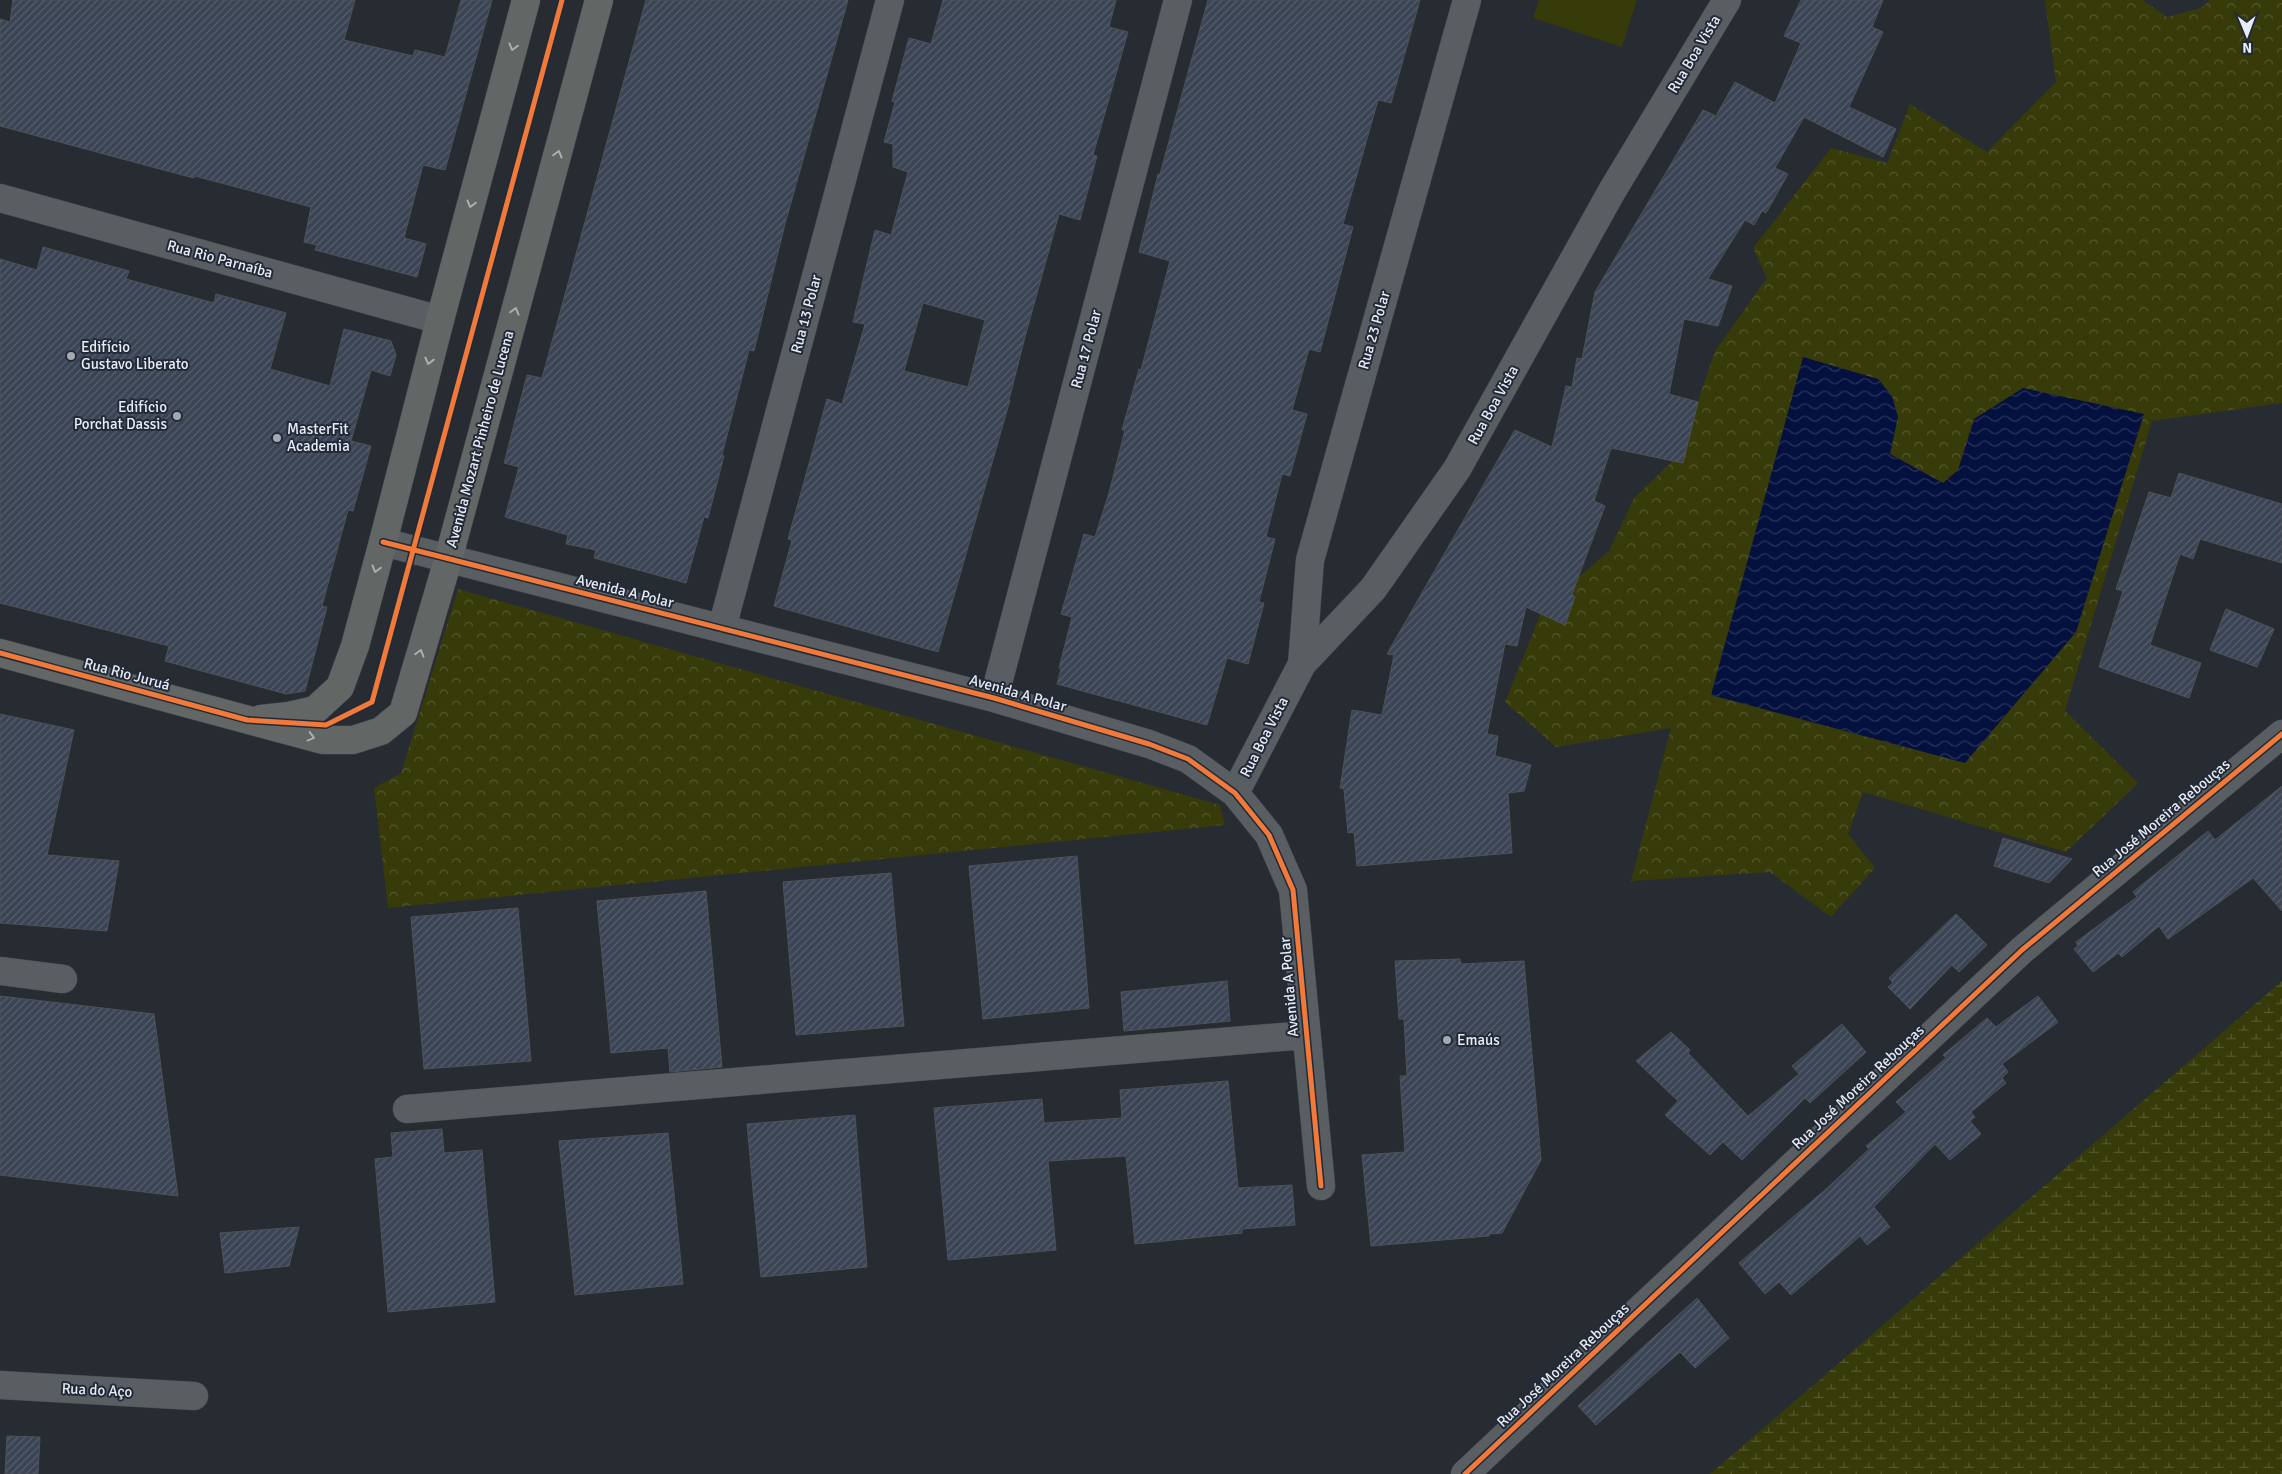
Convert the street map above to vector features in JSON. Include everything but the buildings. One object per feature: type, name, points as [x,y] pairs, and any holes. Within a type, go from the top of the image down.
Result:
[{"type":"main road","points":[[247,720],[290,716],[315,710],[340,687],[354,646],[383,542],[440,320],[526,0]]},
{"type":"main road","name":"Avenida Mozart Pinheiro de Lucena","points":[[247,720],[323,740],[353,740],[381,731],[403,713],[448,560],[599,0]]},
{"type":"main road","name":"Rua Rio Juruá","points":[[0,653],[247,720]]},
{"type":"street","name":"Rua 13 Polar","points":[[722,628],[890,0]]},
{"type":"street","name":"Rua 17 Polar","points":[[994,698],[1178,0]]},
{"type":"street","name":"Rua 23 Polar","points":[[1302,664],[1310,560],[1467,0]]},
{"type":"street","name":"Rua Boa Vista","points":[[1235,793],[1302,664],[1373,589],[1457,469],[1612,190],[1727,0]]},
{"type":"street","name":"Rua Rio Parnaíba","points":[[0,198],[440,320]]},
{"type":"street","name":"Avenida A Polar","points":[[383,542],[994,698],[1150,744],[1188,760],[1235,793],[1269,835],[1293,890],[1321,1186]]},
{"type":"street","name":"Rua José Moreira Rebouças","points":[[1465,1474],[2022,950],[2282,734]]},
{"type":"street","points":[[0,971],[63,980]]},
{"type":"street","points":[[406,1109],[1306,1035]]},
{"type":"street","name":"Rua do Aço","points":[[0,1385],[194,1396]]},
{"type":"green space","points":[[1539,0],[1637,0],[1622,47],[1533,18]]},
{"type":"green space","points":[[2045,0],[2143,0],[2167,17],[2201,8],[2210,0],[2282,0],[2282,403],[2152,421],[2065,711],[2138,783],[2066,852],[1863,792],[1848,834],[1875,868],[1831,917],[1770,872],[1631,881],[1671,728],[1556,747],[1505,702],[1543,608],[1609,551],[1634,498],[1680,454],[1715,351],[1767,278],[1753,248],[1831,148],[1887,163],[1910,104],[1987,152],[2056,82]]},
{"type":"green space","points":[[458,589],[1220,805],[1225,825],[388,908],[374,788],[401,773]]},
{"type":"green space","points":[[2282,981],[2282,1474],[1710,1474]]},
{"type":"water","points":[[1803,357],[1878,379],[1892,396],[1898,417],[1890,454],[1943,483],[1958,470],[1974,419],[2023,388],[2144,414],[2076,632],[1965,763],[1711,695]]},
{"type":"cycle path","points":[[0,653],[247,720],[326,725],[372,702],[562,0]]},
{"type":"cycle path","points":[[383,542],[994,698],[1149,744],[1188,759],[1235,793],[1269,835],[1293,890],[1321,1186]]},
{"type":"cycle path","points":[[1465,1474],[2022,950],[2282,734]]},
{"type":"place","name":"Edifício Gustavo Liberato","points":[[71,356]]},
{"type":"place","name":"Edifício Porchat Dassis","points":[[177,416]]},
{"type":"place","name":"MasterFit Academia","points":[[277,438]]},
{"type":"place","name":"Emaús","points":[[1447,1040]]}]
